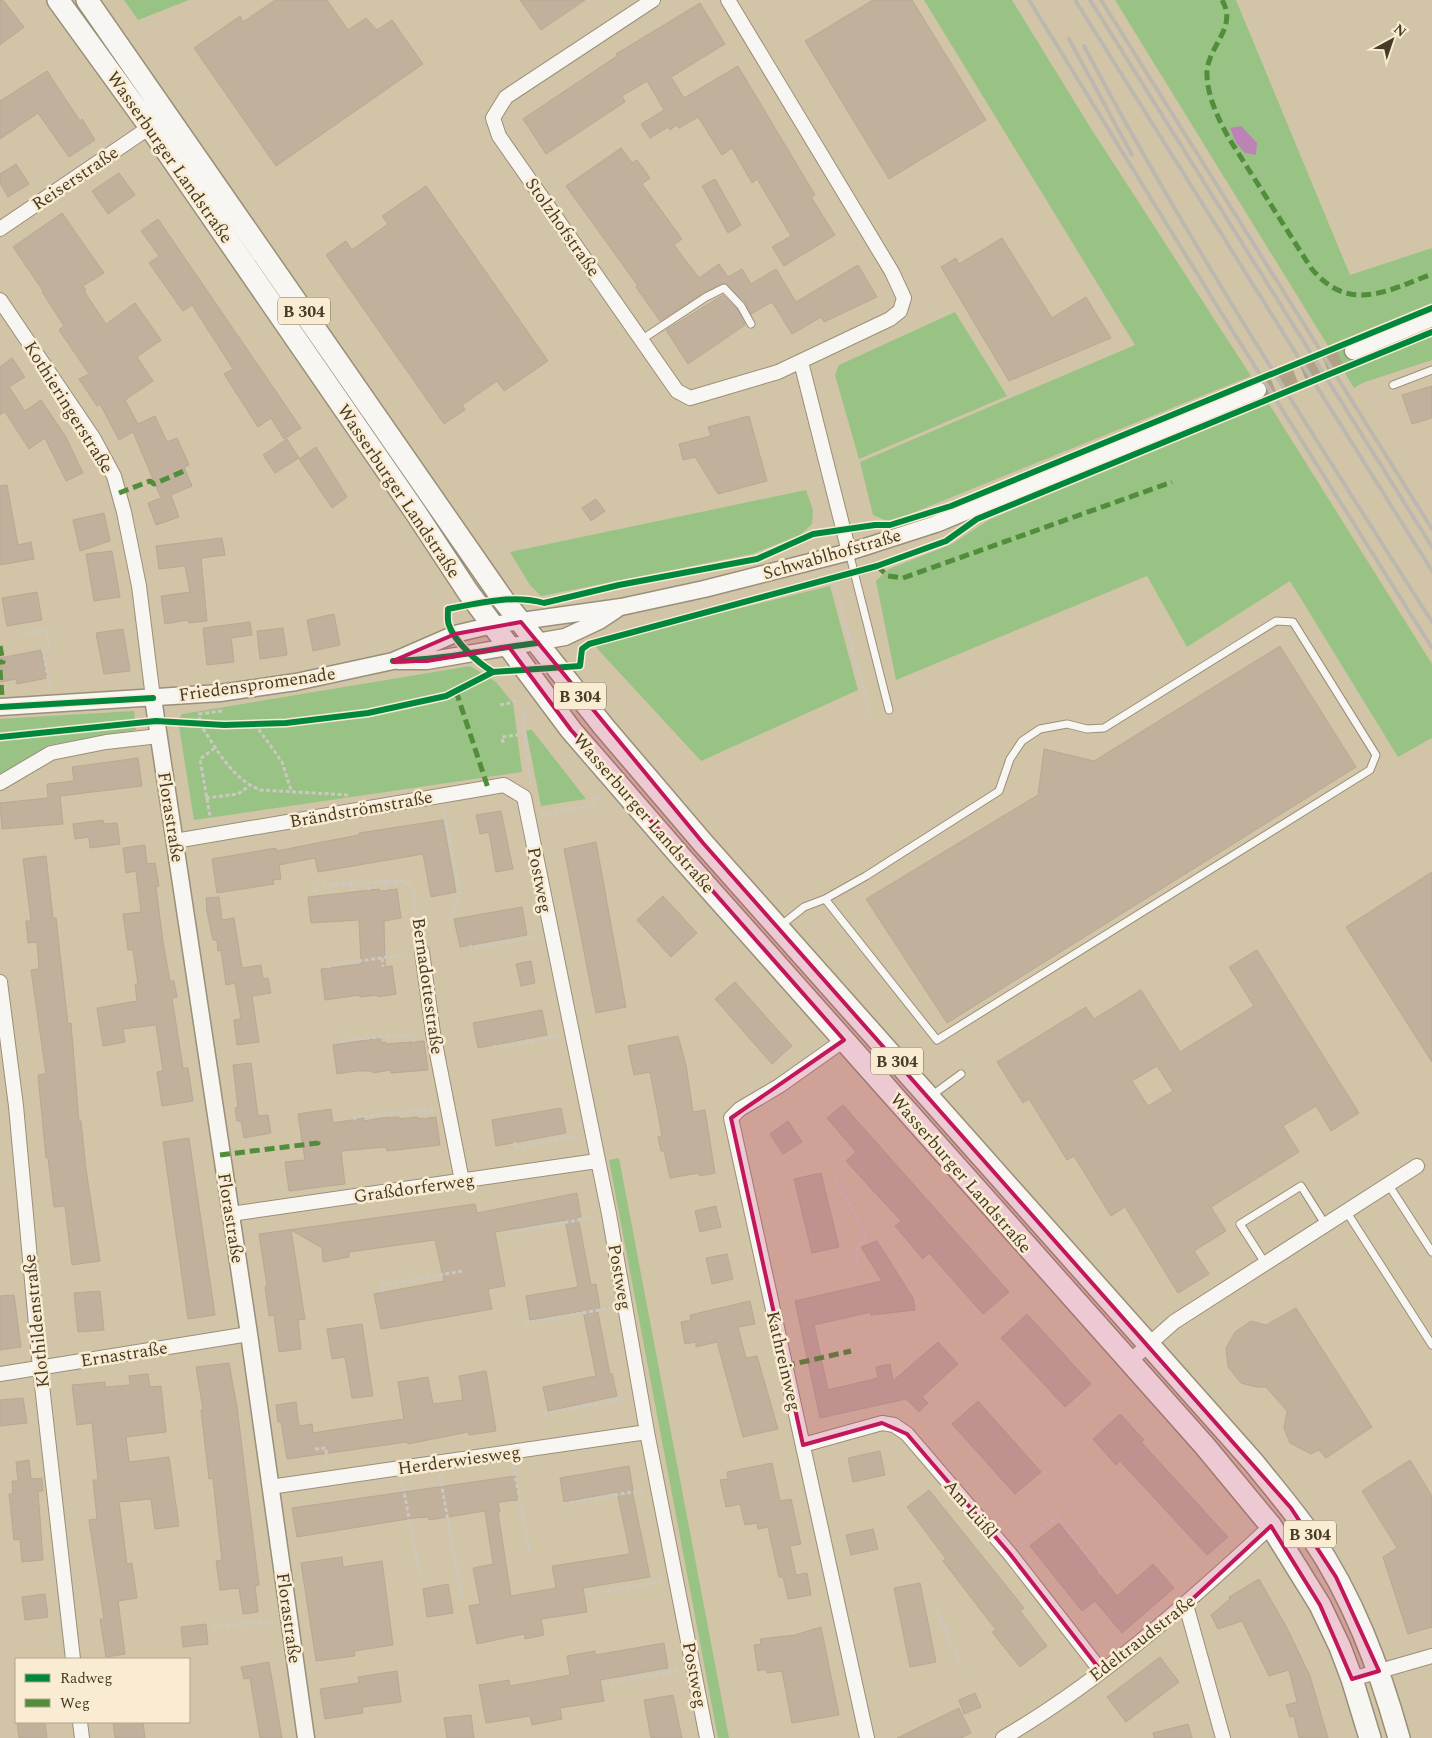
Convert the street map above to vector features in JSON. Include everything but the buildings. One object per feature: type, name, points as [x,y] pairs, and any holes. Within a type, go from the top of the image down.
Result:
[{"type":"main road","name":"Wasserburger Landstraße","points":[[58,0],[150,128],[493,625],[572,730],[620,787],[1204,1445],[1271,1526],[1320,1605],[1340,1647],[1370,1738]]},
{"type":"main road","name":"Wasserburger Landstraße","points":[[87,0],[537,643],[647,778],[1254,1463],[1311,1537],[1336,1577],[1361,1627],[1379,1672],[1400,1738]]},
{"type":"street","name":"Stolzhofstraße","points":[[653,0],[506,98],[493,118],[499,136],[641,340],[677,391],[690,398],[778,372],[801,362],[890,319],[900,311],[904,298],[879,250],[728,0]]},
{"type":"street","name":"Reiserstraße","points":[[0,229],[150,128]]},
{"type":"street","name":"Kothieringerstraße","points":[[0,300],[94,439],[114,476],[124,512],[139,586],[153,698]]},
{"type":"street","points":[[1353,351],[1432,318]]},
{"type":"street","points":[[801,362],[849,552]]},
{"type":"street","name":"Schwablhofstraße","points":[[521,622],[621,607],[704,589],[849,552],[936,524],[1258,390]]},
{"type":"street","name":"Schwablhofstraße","points":[[537,643],[565,637],[599,621],[621,607]]},
{"type":"street","name":"Friedenspromenade","points":[[0,707],[220,693],[296,682],[393,661],[455,634],[493,625],[521,622]]},
{"type":"street","name":"Friedenspromenade","points":[[393,661],[427,661],[509,646],[537,643]]},
{"type":"street","name":"Florastraße","points":[[153,698],[249,1334],[306,1738]]},
{"type":"street","points":[[0,783],[52,753],[106,742],[159,736]]},
{"type":"street","name":"Brändströmstraße","points":[[175,842],[504,785],[524,797],[528,818]]},
{"type":"street","name":"Postweg","points":[[528,818],[591,1134],[609,1214],[647,1432],[678,1578],[707,1738]]},
{"type":"street","name":"Bernadottestraße","points":[[422,952],[433,1033],[462,1181]]},
{"type":"street","name":"Klothildenstraße","points":[[0,982],[16,1106],[40,1368],[73,1658]]},
{"type":"street","name":"Kathreinweg","points":[[844,1040],[779,1086],[740,1109],[731,1118],[867,1738]]},
{"type":"street","name":"Graßdorferweg","points":[[231,1214],[597,1161]]},
{"type":"street","points":[[1129,1362],[1174,1322],[1417,1166]]},
{"type":"street","name":"Ernastraße","points":[[0,1374],[249,1334]]},
{"type":"street","name":"Am Lüßl","points":[[803,1444],[882,1423],[894,1425],[907,1434],[1010,1554],[1101,1671]]},
{"type":"street","name":"Herderwiesweg","points":[[270,1486],[647,1432]]},
{"type":"street","name":"Edeltraudstraße","points":[[1003,1738],[1068,1697],[1186,1605],[1271,1526]]},
{"type":"street","points":[[1186,1605],[1223,1738]]},
{"type":"street","points":[[1352,1679],[1432,1656]]},
{"type":"street","points":[[80,1723],[82,1738]]},
{"type":"lane","points":[[641,340],[706,297],[724,288],[741,306],[751,324]]},
{"type":"lane","points":[[1393,385],[1432,370]]},
{"type":"lane","points":[[849,552],[889,710]]},
{"type":"lane","points":[[778,927],[804,907],[825,899],[999,791],[1010,759],[1022,741],[1040,729],[1067,724],[1087,729],[1104,728],[1276,620],[1293,622],[1376,755],[1370,770],[938,1040],[825,899]]},
{"type":"lane","points":[[929,1098],[961,1074]]},
{"type":"lane","points":[[1388,1184],[1432,1252]]},
{"type":"lane","points":[[1265,1263],[1240,1224],[1301,1186],[1325,1224]]},
{"type":"lane","points":[[1346,1211],[1432,1344]]},
{"type":"path","points":[[873,343],[876,348]]},
{"type":"path","points":[[833,579],[871,717]]},
{"type":"path","points":[[25,634],[46,631],[50,648],[43,650],[50,692]]},
{"type":"path","points":[[500,705],[520,701]]},
{"type":"path","points":[[222,710],[199,714],[200,724],[239,778],[249,786],[261,790],[291,790],[366,797],[369,808]]},
{"type":"path","points":[[526,710],[523,721],[531,788]]},
{"type":"path","points":[[255,724],[282,762],[291,790]]},
{"type":"path","points":[[503,743],[502,736],[524,734]]},
{"type":"path","points":[[214,835],[200,759],[216,747]]},
{"type":"path","points":[[206,798],[238,794],[249,786]]},
{"type":"path","points":[[440,795],[460,893],[449,922]]},
{"type":"path","points":[[528,818],[588,806],[599,797]]},
{"type":"path","points":[[385,880],[386,890]]},
{"type":"path","points":[[369,882],[369,890]]},
{"type":"path","points":[[351,883],[352,891]]},
{"type":"path","points":[[333,884],[334,892]]},
{"type":"path","points":[[470,945],[471,948],[551,933]]},
{"type":"path","points":[[329,968],[329,966],[346,963],[422,952]]},
{"type":"path","points":[[382,958],[383,967]]},
{"type":"path","points":[[364,960],[365,967]]},
{"type":"path","points":[[346,963],[347,968]]},
{"type":"path","points":[[343,1043],[342,1040],[433,1033]]},
{"type":"path","points":[[413,1034],[414,1042]]},
{"type":"path","points":[[494,1045],[495,1048],[530,1040],[572,1034]]},
{"type":"path","points":[[394,1036],[395,1042]]},
{"type":"path","points":[[377,1037],[378,1043]]},
{"type":"path","points":[[360,1038],[360,1043]]},
{"type":"path","points":[[355,1120],[354,1117],[372,1117],[390,1113],[448,1108]]},
{"type":"path","points":[[425,1110],[426,1118]]},
{"type":"path","points":[[407,1112],[408,1118]]},
{"type":"path","points":[[390,1113],[390,1118]]},
{"type":"path","points":[[515,1142],[515,1148],[591,1134]]},
{"type":"path","points":[[548,1136],[550,1142]]},
{"type":"path","points":[[836,1180],[866,1236],[858,1248],[856,1264]]},
{"type":"path","points":[[508,1233],[609,1214]]},
{"type":"path","points":[[382,1292],[381,1286],[462,1272]]},
{"type":"path","points":[[448,1274],[449,1280]]},
{"type":"path","points":[[432,1277],[433,1283]]},
{"type":"path","points":[[415,1280],[416,1286]]},
{"type":"path","points":[[398,1283],[399,1290]]},
{"type":"path","points":[[525,1323],[625,1305]]},
{"type":"path","points":[[543,1414],[642,1395]]},
{"type":"path","points":[[315,1449],[326,1448],[329,1479]]},
{"type":"path","points":[[511,1452],[530,1554]]},
{"type":"path","points":[[438,1463],[462,1599]]},
{"type":"path","points":[[400,1468],[420,1577]]},
{"type":"path","points":[[563,1504],[658,1487]]},
{"type":"path","points":[[1010,1554],[1057,1517],[1101,1572],[1099,1574]]},
{"type":"path","points":[[588,1594],[678,1578]]},
{"type":"path","points":[[936,1610],[962,1666]]},
{"type":"path","points":[[214,1627],[278,1620]]},
{"type":"path","points":[[604,1684],[694,1668]]},
{"type":"highlighted area","points":[[521,622],[703,843],[1291,1508],[1336,1577],[1379,1671],[1352,1679],[1320,1605],[1271,1526],[1186,1605],[1101,1671],[1010,1554],[907,1434],[882,1423],[803,1445],[731,1118],[844,1040],[571,730],[509,647],[427,661],[393,661],[455,634]]},
{"type":"green space","points":[[124,0],[189,0],[138,20]]},
{"type":"green space","points":[[924,0],[1012,0],[1090,127],[1251,376],[890,522],[873,515],[860,462],[1135,345]]},
{"type":"green space","points":[[1115,0],[1236,0],[1350,275],[1432,248],[1432,306],[1340,341],[1356,367],[1432,336],[1432,360],[1362,383],[1354,388]]},
{"type":"green space","points":[[955,312],[1007,396],[859,459],[835,375],[839,365]]},
{"type":"green space","points":[[1269,404],[1432,664],[1432,738],[1398,757],[1290,581],[1187,647],[1147,576],[896,680],[876,581],[889,569],[952,544],[990,519]]},
{"type":"green space","points":[[806,490],[813,510],[812,524],[800,535],[752,554],[541,596],[530,585],[510,552]]},
{"type":"green space","points":[[830,586],[858,690],[701,761],[593,644]]},
{"type":"green space","points":[[470,666],[496,682],[513,703],[522,772],[194,820],[178,720],[182,714]]},
{"type":"green space","points":[[134,711],[136,730],[49,745],[0,775],[0,719]]},
{"type":"green space","points":[[526,730],[532,730],[586,799],[541,806]]},
{"type":"green space","points":[[619,1158],[729,1738],[718,1738],[609,1160]]},
{"type":"shaded area","points":[[1241,126],[1257,143],[1256,155],[1245,153],[1236,143],[1230,128]]},
{"type":"tunnel","points":[[1258,390],[1353,351]]},
{"type":"railway","points":[[1029,0],[1217,306],[1432,648]]},
{"type":"railway","points":[[1075,0],[1432,571]]},
{"type":"railway","points":[[1090,0],[1432,547]]},
{"type":"railway","points":[[1101,0],[1432,529]]},
{"type":"railway","points":[[1069,39],[1132,155]]},
{"type":"railway","points":[[1084,46],[1124,120],[1252,338],[1432,622]]},
{"type":"marked path","points":[[1222,0],[1227,19],[1212,53],[1207,71],[1211,98],[1230,140],[1311,268],[1325,282],[1340,291],[1354,295],[1384,292],[1432,274]]},
{"type":"marked path","points":[[119,493],[150,481],[154,484],[184,471]]},
{"type":"marked path","points":[[877,566],[888,576],[903,578],[1172,482]]},
{"type":"marked path","points":[[0,646],[3,662],[0,662]]},
{"type":"marked path","points":[[0,670],[2,696]]},
{"type":"marked path","points":[[456,691],[488,788]]},
{"type":"marked path","points":[[220,1155],[318,1143],[317,1139]]},
{"type":"marked path","points":[[785,1366],[851,1351]]},
{"type":"cycle path","points":[[493,672],[480,663],[461,645],[448,623],[448,609],[508,599],[532,600],[544,603],[619,585],[757,559],[813,534],[875,525],[890,525],[951,506],[1432,308]]},
{"type":"cycle path","points":[[0,737],[156,721],[224,725],[286,723],[368,713],[446,696],[493,672],[580,666],[582,649],[589,644],[877,566],[946,541],[977,519],[1432,332]]},
{"type":"cycle path","points":[[393,661],[447,656],[537,643]]},
{"type":"cycle path","points":[[0,707],[153,698]]}]
